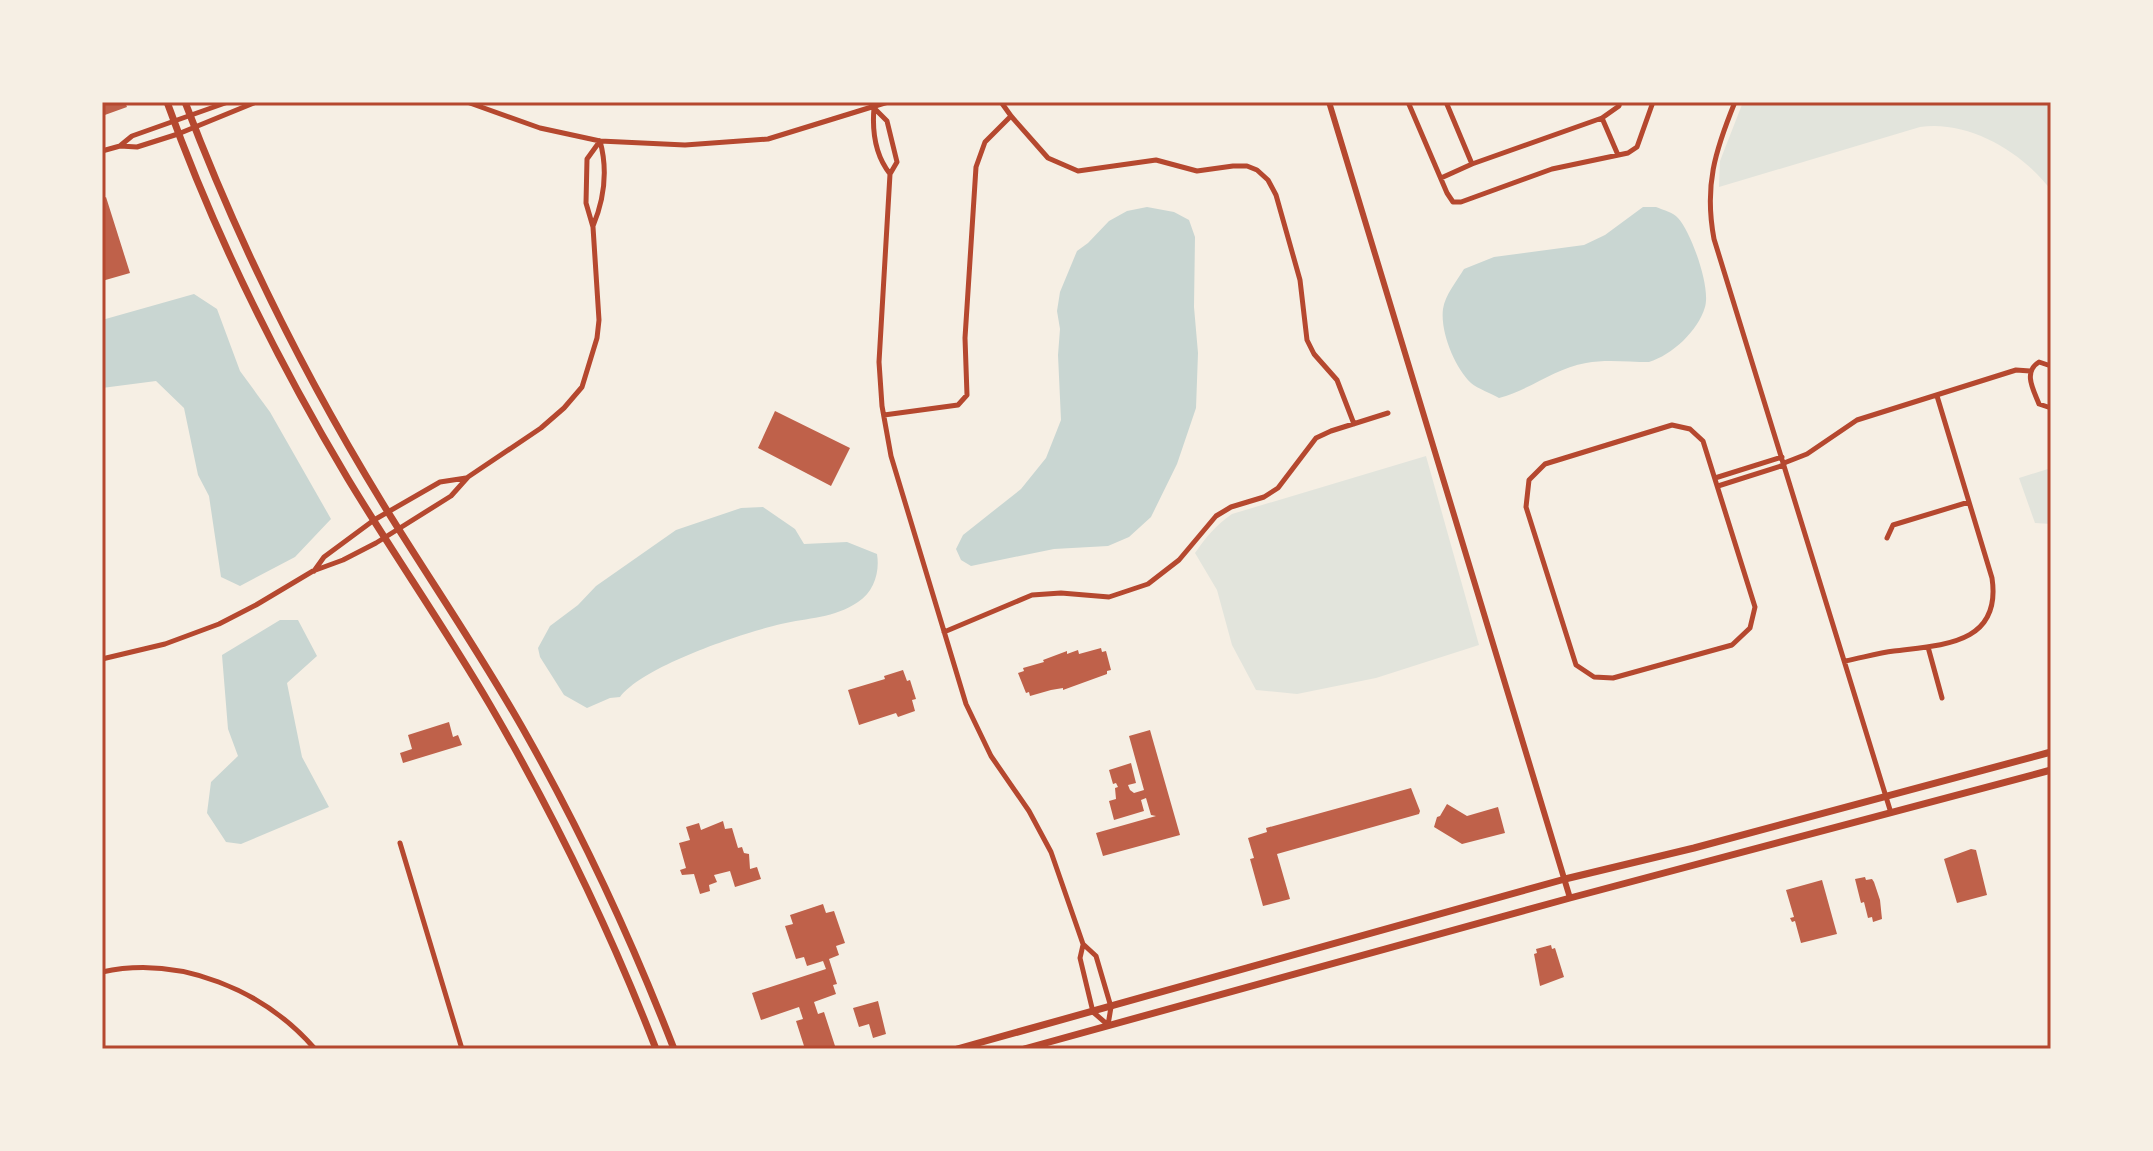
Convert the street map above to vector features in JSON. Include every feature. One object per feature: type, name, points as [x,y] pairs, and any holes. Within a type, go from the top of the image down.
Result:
[{"type":"main road","points":[[167,102],[217,224],[268,334],[323,435],[500,722],[576,866],[656,1049]]},
{"type":"main road","points":[[185,102],[241,235],[284,325],[388,512],[514,713],[605,886],[674,1049]]},
{"type":"main road","points":[[500,722],[514,713]]},
{"type":"main road","points":[[957,1049],[1565,879],[2051,752]]},
{"type":"main road","points":[[1024,1049],[1570,898],[2051,770]]},
{"type":"street","points":[[120,146],[132,136],[228,102]]},
{"type":"street","points":[[102,151],[120,146],[137,147],[178,134],[256,102]]},
{"type":"street","points":[[467,102],[540,128],[600,141],[685,145],[768,139],[888,102]]},
{"type":"street","points":[[1001,102],[1048,158],[1078,171],[1156,160],[1197,171],[1247,166],[1268,180],[1276,195],[1300,280],[1307,340],[1314,354],[1337,380],[1354,424]]},
{"type":"street","points":[[1329,102],[1570,898]]},
{"type":"street","points":[[1408,102],[1453,202],[1461,202],[1552,169],[1628,153],[1637,147],[1653,102]]},
{"type":"street","points":[[1446,102],[1472,164]]},
{"type":"street","points":[[1441,178],[1602,118],[1620,102]]},
{"type":"street","points":[[1735,102],[1714,159],[1709,196],[1710,219],[1891,813]]},
{"type":"street","points":[[874,108],[872,132],[882,164],[890,174]]},
{"type":"street","points":[[874,108],[887,121],[897,162],[890,174],[879,343],[884,415],[891,456],[971,716],[991,756],[1029,811],[1051,852],[1083,944],[1096,956],[1111,1007],[1108,1025]]},
{"type":"street","points":[[884,415],[958,405],[966,397],[969,384],[965,338],[976,167],[985,142],[1011,116]]},
{"type":"street","points":[[1602,118],[1618,155]]},
{"type":"street","points":[[102,659],[165,644],[219,624],[313,571],[343,560],[385,538],[451,496],[468,477],[552,420],[582,387],[594,353],[599,320],[593,227],[586,203],[587,159],[600,141]]},
{"type":"street","points":[[593,227],[603,203],[605,161],[600,141]]},
{"type":"street","points":[[1718,486],[1807,454],[1857,420],[2016,370],[2030,371],[2039,362],[2051,366]]},
{"type":"street","points":[[2030,371],[2039,404],[2051,408]]},
{"type":"street","points":[[1845,661],[1964,639],[1980,626],[1991,605],[1992,578],[1937,396]]},
{"type":"street","points":[[944,632],[1032,595],[1061,593],[1109,597],[1148,584],[1179,560],[1216,516],[1271,493],[1289,476],[1316,438],[1388,413]]},
{"type":"street","points":[[1672,425],[1690,429],[1703,441],[1718,486],[1755,607],[1750,628],[1732,645],[1613,678],[1594,677],[1576,665],[1526,507],[1529,480],[1545,464],[1672,425]]},
{"type":"street","points":[[1715,478],[1783,462]]},
{"type":"street","points":[[313,571],[324,557],[374,520],[440,482],[468,477]]},
{"type":"street","points":[[1887,538],[1893,525],[1969,502]]},
{"type":"street","points":[[1928,647],[1942,698]]},
{"type":"street","points":[[400,843],[462,1049]]},
{"type":"street","points":[[1083,944],[1080,958],[1093,1012],[1108,1025]]},
{"type":"street","points":[[102,972],[139,968],[171,970],[214,980],[243,992],[282,1016],[315,1049]]},
{"type":"shaded area","points":[[1743,102],[2051,102],[2051,190],[2025,163],[1993,142],[1975,134],[1939,126],[1920,127],[1719,187],[1720,161]]},
{"type":"shaded area","points":[[1147,207],[1174,212],[1189,220],[1195,237],[1196,408],[1177,464],[1151,517],[1129,537],[1108,546],[1054,549],[971,566],[961,560],[956,549],[963,535],[1021,489],[1046,458],[1061,420],[1057,311],[1060,292],[1077,251],[1109,221],[1127,211]]},
{"type":"shaded area","points":[[1643,207],[1656,207],[1673,214],[1683,225],[1699,260],[1705,287],[1702,316],[1683,341],[1649,362],[1586,363],[1499,398],[1471,383],[1450,349],[1443,318],[1446,299],[1464,269],[1494,257],[1584,245],[1605,235]]},
{"type":"shaded area","points":[[194,294],[217,309],[240,371],[270,412],[331,519],[295,557],[240,586],[221,577],[209,496],[198,475],[184,408],[156,381],[102,388],[102,320]]},
{"type":"shaded area","points":[[1426,456],[1479,645],[1376,678],[1297,694],[1256,690],[1232,645],[1217,590],[1195,553],[1199,547],[1232,514]]},
{"type":"shaded area","points":[[2051,468],[2051,524],[2035,523],[2019,478]]},
{"type":"shaded area","points":[[763,507],[795,529],[804,544],[847,542],[877,554],[877,574],[864,598],[840,611],[764,628],[694,652],[649,674],[620,697],[587,708],[564,695],[540,657],[538,648],[550,626],[578,605],[596,586],[676,530],[741,508]]},
{"type":"shaded area","points":[[280,620],[298,620],[317,656],[287,683],[302,757],[329,807],[241,844],[226,842],[207,813],[211,782],[238,756],[228,729],[222,655]]},
{"type":"building","points":[[102,102],[125,102],[127,107],[102,116]]},
{"type":"building","points":[[106,197],[130,273],[102,281],[102,199]]},
{"type":"building","points":[[775,411],[850,448],[831,486],[758,448]]},
{"type":"building","points":[[1101,648],[1102,652],[1106,651],[1111,670],[1107,674],[1063,690],[1030,696],[1029,692],[1026,693],[1018,673],[1024,671],[1023,668],[1067,651],[1067,654],[1078,650],[1079,654]]},
{"type":"building","points":[[903,670],[916,699],[912,700],[915,711],[898,717],[896,713],[859,725],[848,690]]},
{"type":"building","points":[[449,722],[453,737],[458,735],[462,745],[403,763],[400,753],[412,749],[408,735]]},
{"type":"building","points":[[1150,730],[1180,835],[1103,856],[1096,833],[1156,816],[1151,815],[1146,798],[1141,800],[1144,811],[1114,820],[1109,801],[1116,799],[1115,788],[1118,787],[1116,783],[1113,784],[1109,770],[1131,763],[1136,783],[1128,785],[1130,790],[1134,793],[1144,790],[1129,736]]},
{"type":"building","points":[[1411,788],[1419,814],[1277,854],[1290,899],[1263,906],[1250,859],[1254,858],[1248,838],[1267,832],[1266,828]]},
{"type":"building","points":[[1447,804],[1467,816],[1498,807],[1505,833],[1462,844],[1434,827]]},
{"type":"building","points":[[723,821],[725,829],[732,828],[738,848],[742,847],[744,853],[749,854],[750,869],[757,867],[761,879],[735,887],[730,871],[714,875],[717,882],[709,885],[710,891],[700,894],[694,874],[682,875],[680,870],[686,868],[679,843],[690,840],[686,827],[699,823],[701,830]]},
{"type":"building","points":[[1976,850],[1987,895],[1957,903],[1944,859]]},
{"type":"building","points":[[1865,877],[1874,882],[1880,900],[1882,919],[1873,922],[1872,917],[1868,918],[1864,902],[1861,903],[1855,879]]},
{"type":"building","points":[[1822,880],[1837,934],[1801,943],[1795,921],[1792,922],[1790,918],[1794,917],[1786,890]]},
{"type":"building","points":[[823,904],[826,913],[834,911],[845,943],[836,946],[839,955],[829,959],[837,984],[833,985],[836,994],[814,1002],[818,1014],[824,1012],[836,1049],[805,1049],[796,1021],[803,1019],[799,1007],[761,1020],[752,993],[826,969],[823,961],[807,966],[804,957],[796,959],[785,926],[793,924],[790,915]]},
{"type":"building","points":[[1551,945],[1552,949],[1555,948],[1564,977],[1540,986],[1534,954],[1537,953],[1536,949]]},
{"type":"building","points":[[878,1001],[886,1034],[873,1038],[869,1024],[859,1027],[853,1008]]}]
